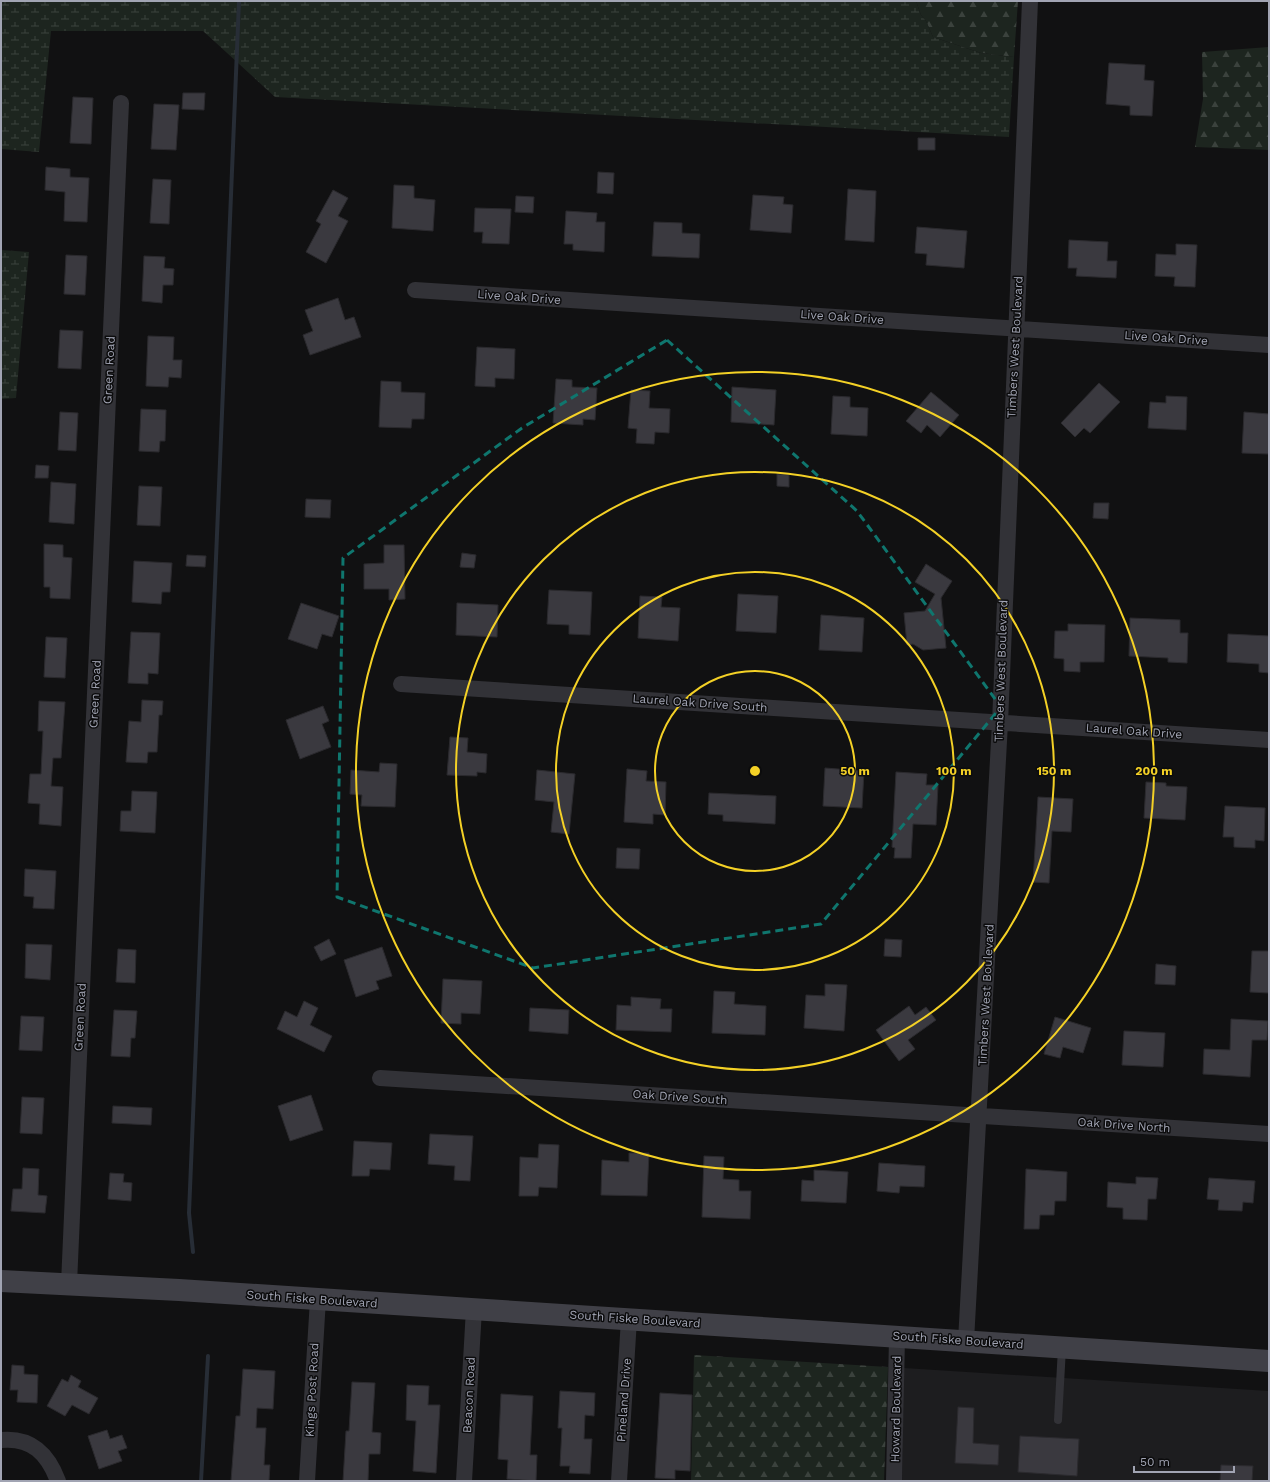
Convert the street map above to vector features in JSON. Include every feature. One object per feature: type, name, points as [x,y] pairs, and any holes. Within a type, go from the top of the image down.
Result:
[{"type":"main road","name":"South Fiske Boulevard","points":[[1,1281],[318,1299],[1269,1361]]},
{"type":"street","name":"Timbers West Boulevard","points":[[966,1341],[980,1116],[1000,723],[1015,328],[1030,1]]},
{"type":"street","name":"Green Road","points":[[68,1284],[121,103]]},
{"type":"street","name":"Live Oak Drive","points":[[415,290],[1269,345]]},
{"type":"street","name":"Laurel Oak Drive South","points":[[401,684],[1000,723]]},
{"type":"street","name":"Laurel Oak Drive","points":[[1000,723],[1269,740]]},
{"type":"street","name":"Oak Drive South","points":[[380,1078],[980,1116]]},
{"type":"street","name":"Oak Drive North","points":[[980,1116],[1269,1134]]},
{"type":"street","name":"Kings Post Road","points":[[307,1481],[318,1299]]},
{"type":"street","name":"Beacon Road","points":[[464,1481],[474,1309]]},
{"type":"street","name":"Pineland Drive","points":[[619,1481],[630,1319]]},
{"type":"street","name":"Howard Boulevard","points":[[894,1481],[897,1336]]},
{"type":"street","points":[[1,1440],[11,1439],[28,1443],[42,1452],[53,1465],[58,1481]]},
{"type":"lane","points":[[1058,1420],[1062,1347]]},
{"type":"highlighted area","points":[[667,340],[857,511],[1001,707],[821,924],[533,968],[337,897],[343,558],[522,428]]},
{"type":"shaded area","points":[[904,1368],[1269,1391],[1269,1481],[902,1481]]},
{"type":"green space","points":[[1,1],[916,1],[921,15],[926,21],[933,37],[981,53],[1014,57],[1009,137],[275,97],[203,31],[51,31],[39,152],[1,149]]},
{"type":"green space","points":[[916,1],[1018,1],[1014,57],[981,53],[933,37],[926,21],[921,15]]},
{"type":"green space","points":[[1269,47],[1269,150],[1195,147],[1203,99],[1202,52]]},
{"type":"green space","points":[[1,250],[29,252],[16,398],[1,399]]},
{"type":"green space","points":[[694,1355],[888,1367],[884,1481],[691,1481]]},
{"type":"building","points":[[1109,63],[1145,65],[1144,80],[1154,81],[1152,116],[1130,115],[1130,106],[1106,104]]},
{"type":"building","points":[[183,93],[205,93],[204,110],[182,109]]},
{"type":"building","points":[[73,97],[93,98],[91,144],[70,143]]},
{"type":"building","points":[[154,104],[179,105],[176,150],[151,149]]},
{"type":"building","points":[[918,138],[935,138],[935,150],[918,150]]},
{"type":"building","points":[[46,167],[70,169],[70,177],[89,178],[87,222],[64,221],[65,192],[45,190]]},
{"type":"building","points":[[598,172],[614,173],[613,194],[597,193]]},
{"type":"building","points":[[153,179],[171,180],[169,224],[150,223]]},
{"type":"building","points":[[394,185],[414,186],[414,198],[435,200],[433,231],[392,228]]},
{"type":"building","points":[[848,189],[876,191],[874,242],[845,240]]},
{"type":"building","points":[[333,190],[348,198],[338,216],[348,221],[326,263],[306,252],[321,224],[316,221]]},
{"type":"building","points":[[753,195],[784,197],[783,204],[793,205],[791,233],[750,230]]},
{"type":"building","points":[[516,196],[534,197],[533,213],[515,212]]},
{"type":"building","points":[[475,208],[511,209],[509,244],[482,243],[483,232],[474,232]]},
{"type":"building","points":[[566,211],[597,213],[596,222],[605,222],[604,252],[573,250],[573,244],[564,244]]},
{"type":"building","points":[[654,222],[682,223],[682,233],[700,234],[699,258],[652,256]]},
{"type":"building","points":[[917,227],[967,231],[964,268],[926,265],[927,254],[915,253]]},
{"type":"building","points":[[1069,240],[1108,242],[1107,261],[1117,261],[1116,278],[1076,276],[1077,268],[1068,268]]},
{"type":"building","points":[[1176,244],[1197,245],[1195,287],[1174,286],[1175,277],[1155,276],[1156,254],[1176,255]]},
{"type":"building","points":[[66,255],[87,256],[85,295],[64,294]]},
{"type":"building","points":[[144,256],[165,257],[164,268],[174,269],[173,285],[163,285],[162,303],[142,301]]},
{"type":"building","points":[[338,298],[345,320],[354,317],[361,337],[310,355],[303,335],[313,331],[305,310]]},
{"type":"building","points":[[60,330],[83,331],[81,369],[58,368]]},
{"type":"building","points":[[148,336],[174,337],[173,360],[182,360],[181,378],[169,377],[168,387],[146,386]]},
{"type":"building","points":[[477,347],[515,349],[514,379],[495,378],[495,387],[475,386]]},
{"type":"building","points":[[556,379],[572,380],[572,387],[597,388],[595,420],[583,419],[583,425],[553,423]]},
{"type":"building","points":[[381,381],[401,382],[401,392],[425,393],[424,419],[412,419],[411,428],[379,427]]},
{"type":"building","points":[[1099,383],[1120,402],[1090,433],[1084,428],[1075,437],[1061,423]]},
{"type":"building","points":[[732,387],[776,390],[774,425],[731,422]]},
{"type":"building","points":[[631,390],[650,391],[649,408],[670,409],[669,433],[655,432],[654,444],[636,443],[637,429],[628,428]]},
{"type":"building","points":[[931,392],[959,415],[940,437],[927,425],[921,433],[906,421]]},
{"type":"building","points":[[833,396],[850,397],[850,407],[868,408],[867,436],[831,434]]},
{"type":"building","points":[[1166,396],[1187,397],[1186,430],[1148,428],[1150,402],[1166,403]]},
{"type":"building","points":[[141,409],[166,410],[165,441],[160,441],[159,452],[139,451]]},
{"type":"building","points":[[60,412],[78,413],[76,451],[58,450]]},
{"type":"building","points":[[1244,412],[1269,414],[1269,454],[1242,453]]},
{"type":"building","points":[[36,465],[49,466],[48,478],[35,478]]},
{"type":"building","points":[[777,474],[789,475],[789,487],[777,486]]},
{"type":"building","points":[[51,482],[76,484],[74,524],[49,522]]},
{"type":"building","points":[[139,486],[162,487],[160,526],[137,525]]},
{"type":"building","points":[[306,499],[331,500],[330,518],[305,517]]},
{"type":"building","points":[[1094,503],[1109,503],[1108,519],[1093,518]]},
{"type":"building","points":[[44,544],[63,545],[63,557],[72,558],[70,599],[50,598],[50,587],[44,587]]},
{"type":"building","points":[[384,545],[404,545],[405,599],[389,600],[389,589],[364,589],[364,564],[384,563]]},
{"type":"building","points":[[462,553],[476,555],[474,568],[460,567]]},
{"type":"building","points":[[187,555],[206,556],[205,567],[186,566]]},
{"type":"building","points":[[134,561],[172,563],[170,592],[162,592],[161,604],[132,602]]},
{"type":"building","points":[[926,564],[952,581],[941,598],[946,648],[923,650],[913,644],[907,645],[904,613],[925,611],[935,594],[915,582]]},
{"type":"building","points":[[549,590],[592,592],[590,635],[569,634],[569,625],[547,624]]},
{"type":"building","points":[[738,594],[778,596],[776,633],[736,631]]},
{"type":"building","points":[[640,596],[662,597],[661,607],[680,608],[678,641],[638,638]]},
{"type":"building","points":[[301,603],[339,616],[332,637],[322,634],[317,649],[288,639]]},
{"type":"building","points":[[457,603],[498,605],[497,637],[456,635]]},
{"type":"building","points":[[821,615],[864,618],[862,652],[819,650]]},
{"type":"building","points":[[1130,618],[1180,620],[1180,633],[1188,633],[1187,663],[1168,662],[1168,658],[1129,656]]},
{"type":"building","points":[[1068,624],[1105,625],[1104,662],[1080,662],[1080,672],[1064,671],[1064,659],[1054,658],[1055,631],[1068,631]]},
{"type":"building","points":[[131,632],[160,633],[158,674],[148,673],[148,684],[128,683]]},
{"type":"building","points":[[1228,634],[1269,636],[1269,673],[1259,672],[1259,664],[1227,662]]},
{"type":"building","points":[[46,637],[67,638],[65,678],[44,677]]},
{"type":"building","points":[[142,700],[163,701],[162,715],[159,715],[157,752],[148,752],[147,763],[126,762],[129,721],[141,722]]},
{"type":"building","points":[[39,701],[65,702],[61,758],[53,758],[51,786],[63,787],[61,826],[39,824],[40,804],[28,803],[30,774],[41,774],[43,731],[38,731]]},
{"type":"building","points":[[323,706],[329,721],[322,724],[331,747],[300,759],[286,720]]},
{"type":"building","points":[[450,737],[468,738],[467,752],[487,754],[486,773],[477,772],[477,776],[447,775]]},
{"type":"building","points":[[380,763],[397,764],[395,807],[361,806],[362,795],[350,794],[351,770],[379,772]]},
{"type":"building","points":[[825,768],[864,771],[862,808],[823,806]]},
{"type":"building","points":[[627,769],[647,771],[646,781],[666,782],[665,815],[653,814],[653,824],[624,822]]},
{"type":"building","points":[[537,770],[575,774],[569,834],[551,832],[554,802],[535,800]]},
{"type":"building","points":[[896,772],[927,774],[926,785],[938,785],[936,825],[913,824],[911,858],[894,858],[895,848],[892,847]]},
{"type":"building","points":[[1146,782],[1166,783],[1166,786],[1187,787],[1185,820],[1144,818]]},
{"type":"building","points":[[132,791],[157,792],[155,833],[120,831],[121,811],[131,811]]},
{"type":"building","points":[[709,793],[776,796],[775,824],[723,821],[723,815],[708,814]]},
{"type":"building","points":[[1038,797],[1073,799],[1071,832],[1052,831],[1049,883],[1033,882]]},
{"type":"building","points":[[1225,806],[1265,808],[1264,841],[1255,840],[1255,848],[1234,847],[1234,837],[1223,837]]},
{"type":"building","points":[[617,848],[640,849],[639,869],[616,868]]},
{"type":"building","points":[[25,869],[56,871],[54,909],[33,908],[34,897],[24,896]]},
{"type":"building","points":[[329,939],[336,954],[321,961],[314,947]]},
{"type":"building","points":[[885,939],[902,940],[901,957],[884,956]]},
{"type":"building","points":[[26,944],[52,945],[50,980],[25,978]]},
{"type":"building","points":[[382,947],[392,976],[376,981],[379,989],[356,997],[344,960]]},
{"type":"building","points":[[118,949],[136,950],[135,983],[116,982]]},
{"type":"building","points":[[1252,951],[1269,951],[1269,993],[1250,992]]},
{"type":"building","points":[[1156,964],[1176,966],[1175,985],[1155,984]]},
{"type":"building","points":[[443,979],[482,981],[480,1014],[461,1013],[461,1024],[441,1023]]},
{"type":"building","points":[[825,984],[847,985],[844,1031],[804,1028],[806,995],[825,996]]},
{"type":"building","points":[[714,991],[735,992],[734,1004],[766,1006],[765,1035],[712,1033]]},
{"type":"building","points":[[631,997],[661,999],[660,1009],[672,1009],[671,1032],[616,1030],[617,1005],[631,1006]]},
{"type":"building","points":[[304,1001],[318,1008],[310,1025],[332,1036],[324,1052],[277,1029],[285,1011],[297,1017]]},
{"type":"building","points":[[909,1006],[915,1015],[926,1007],[936,1020],[908,1040],[915,1049],[899,1061],[876,1030]]},
{"type":"building","points":[[530,1008],[569,1010],[568,1034],[529,1031]]},
{"type":"building","points":[[114,1010],[137,1011],[135,1038],[131,1038],[130,1057],[111,1056]]},
{"type":"building","points":[[21,1016],[44,1017],[42,1051],[19,1050]]},
{"type":"building","points":[[1055,1017],[1091,1028],[1083,1053],[1063,1047],[1060,1058],[1044,1054]]},
{"type":"building","points":[[1231,1019],[1268,1021],[1267,1040],[1252,1040],[1250,1077],[1203,1074],[1204,1049],[1230,1050]]},
{"type":"building","points":[[1124,1031],[1165,1033],[1163,1067],[1122,1065]]},
{"type":"building","points":[[311,1095],[323,1130],[290,1141],[278,1106]]},
{"type":"building","points":[[22,1097],[44,1098],[42,1134],[20,1133]]},
{"type":"building","points":[[113,1106],[152,1108],[151,1125],[112,1123]]},
{"type":"building","points":[[430,1134],[473,1136],[470,1181],[454,1180],[455,1166],[428,1164]]},
{"type":"building","points":[[354,1141],[392,1143],[390,1170],[370,1169],[369,1176],[352,1176]]},
{"type":"building","points":[[539,1144],[559,1145],[557,1188],[539,1187],[538,1196],[519,1196],[520,1157],[538,1158]]},
{"type":"building","points":[[629,1153],[649,1153],[647,1196],[601,1195],[602,1160],[629,1162]]},
{"type":"building","points":[[704,1156],[724,1157],[723,1179],[739,1180],[739,1191],[751,1191],[750,1219],[702,1217]]},
{"type":"building","points":[[879,1163],[925,1166],[924,1187],[900,1186],[899,1193],[877,1191]]},
{"type":"building","points":[[23,1168],[39,1169],[38,1195],[47,1196],[45,1213],[11,1211],[13,1189],[22,1189]]},
{"type":"building","points":[[1026,1169],[1067,1172],[1066,1201],[1055,1201],[1054,1215],[1040,1215],[1039,1229],[1024,1229]]},
{"type":"building","points":[[814,1170],[848,1172],[846,1203],[801,1201],[802,1180],[814,1181]]},
{"type":"building","points":[[110,1173],[124,1174],[123,1182],[132,1183],[131,1201],[108,1199]]},
{"type":"building","points":[[1136,1177],[1158,1178],[1156,1199],[1148,1199],[1147,1220],[1123,1219],[1123,1208],[1107,1207],[1108,1182],[1136,1184]]},
{"type":"building","points":[[1209,1178],[1255,1181],[1253,1203],[1243,1202],[1242,1211],[1218,1210],[1219,1200],[1207,1199]]},
{"type":"building","points":[[12,1365],[24,1366],[24,1374],[38,1375],[37,1403],[17,1402],[18,1390],[10,1390]]},
{"type":"building","points":[[243,1369],[275,1371],[273,1409],[257,1408],[256,1428],[266,1428],[264,1465],[270,1465],[269,1481],[231,1481],[236,1416],[240,1416]]},
{"type":"building","points":[[71,1375],[81,1381],[78,1387],[98,1398],[89,1414],[72,1405],[65,1416],[47,1406],[62,1379],[68,1382]]},
{"type":"building","points":[[352,1382],[375,1383],[372,1432],[381,1433],[380,1454],[369,1454],[368,1481],[343,1481],[346,1431],[349,1431]]},
{"type":"building","points":[[407,1385],[429,1386],[428,1405],[440,1405],[436,1473],[413,1471],[416,1421],[406,1420]]},
{"type":"building","points":[[560,1391],[595,1393],[594,1416],[585,1415],[584,1439],[592,1439],[590,1474],[569,1473],[570,1466],[560,1466],[562,1428],[558,1428]]},
{"type":"building","points":[[660,1393],[692,1395],[690,1471],[675,1470],[675,1479],[655,1478]]},
{"type":"building","points":[[501,1394],[533,1396],[530,1455],[537,1455],[536,1481],[507,1479],[508,1460],[498,1459]]},
{"type":"building","points":[[958,1407],[974,1408],[973,1443],[999,1445],[998,1465],[955,1463]]},
{"type":"building","points":[[107,1430],[110,1439],[122,1435],[127,1448],[118,1451],[122,1461],[99,1469],[88,1436]]},
{"type":"building","points":[[1020,1436],[1079,1439],[1077,1476],[1018,1472]]},
{"type":"building","points":[[1221,1465],[1253,1466],[1252,1481],[1220,1481]]},
{"type":"waterway","points":[[193,1252],[189,1213],[239,1]]},
{"type":"waterway","points":[[201,1481],[208,1356]]}]
